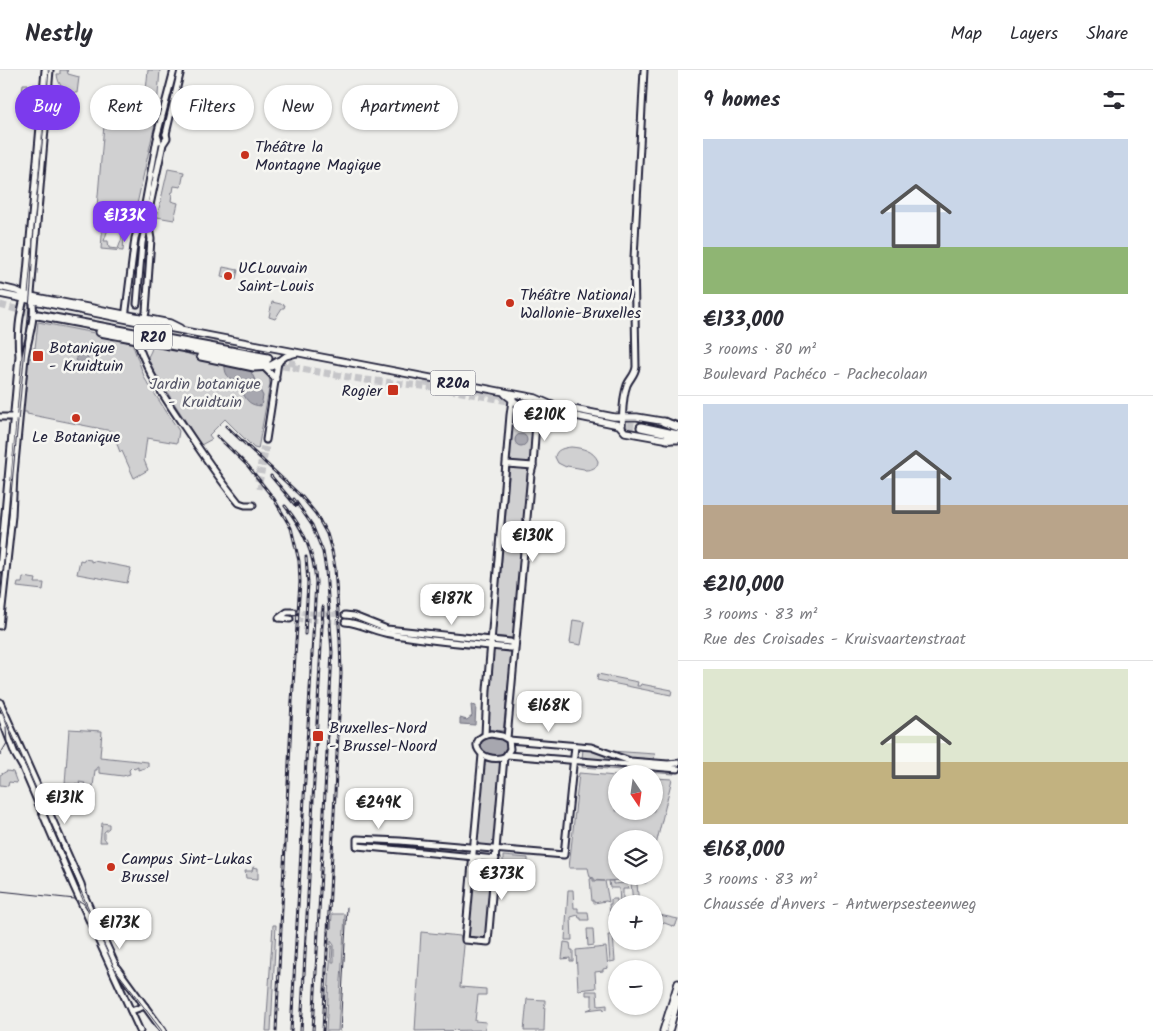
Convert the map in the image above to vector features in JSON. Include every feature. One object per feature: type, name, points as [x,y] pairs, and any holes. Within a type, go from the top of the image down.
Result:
[{"type":"highway","name":"R20","points":[[266,363],[170,346],[38,317],[266,363],[271,366],[278,362]]},
{"type":"highway","points":[[664,422],[678,425]]},
{"type":"highway","points":[[678,431],[642,425],[678,435]]},
{"type":"highway","points":[[667,439],[678,441]]},
{"type":"main road","points":[[0,287],[17,291],[29,298]]},
{"type":"main road","points":[[0,294],[143,321],[170,323],[189,331],[287,353]]},
{"type":"main road","name":"R20a","points":[[287,353],[300,353],[536,398],[552,405],[664,422]]},
{"type":"main road","points":[[504,392],[512,400],[524,407],[537,408],[622,427],[625,432],[667,439]]},
{"type":"main road","points":[[536,398],[537,408]]},
{"type":"main road","points":[[663,1031],[678,983]]},
{"type":"main road","points":[[669,1031],[678,998]]},
{"type":"street","points":[[0,569],[17,417],[25,357],[29,342],[29,298],[45,70]]},
{"type":"street","points":[[0,626],[12,516],[20,316],[29,298],[50,70]]},
{"type":"street","points":[[125,317],[136,238],[174,70]]},
{"type":"street","points":[[142,243],[164,142],[167,138],[166,134],[180,70]]},
{"type":"street","points":[[622,427],[627,385],[634,376],[636,367],[634,262],[644,70]]},
{"type":"street","points":[[158,136],[163,132],[166,134]]},
{"type":"street","points":[[158,136],[160,142],[164,142]]},
{"type":"street","points":[[137,304],[143,213]]},
{"type":"street","points":[[143,321],[152,239],[147,218]]},
{"type":"street","points":[[138,344],[147,369],[209,463],[239,503],[253,505]]},
{"type":"street","points":[[266,440],[278,362],[287,353]]},
{"type":"street","points":[[266,363],[276,379]]},
{"type":"street","points":[[485,735],[512,400],[517,395]]},
{"type":"street","points":[[482,755],[465,940],[488,942],[506,756],[510,750],[508,739],[514,645],[530,476],[533,466],[537,408]]},
{"type":"street","points":[[0,416],[17,417]]},
{"type":"street","points":[[507,464],[533,466]]},
{"type":"street","points":[[290,619],[279,618],[287,612],[294,612]]},
{"type":"street","points":[[345,619],[354,616],[365,622],[387,629],[411,634],[491,643],[510,642],[514,645]]},
{"type":"street","points":[[0,702],[117,968],[164,1031]]},
{"type":"street","points":[[0,715],[140,1031]]},
{"type":"street","points":[[678,763],[630,761],[598,748],[508,739],[496,734],[485,735],[478,740],[477,745],[478,751],[482,755],[494,759],[506,756],[678,769]]},
{"type":"street","points":[[496,859],[357,846],[357,839],[564,855],[575,746]]},
{"type":"street","points":[[399,850],[400,841]]},
{"type":"street","points":[[133,1012],[145,1006]]},
{"type":"green space","points":[[60,70],[67,70],[68,74],[79,77],[78,85],[61,85],[57,74],[60,74]]},
{"type":"green space","points":[[148,70],[160,70],[159,85],[147,85]]},
{"type":"green space","points":[[104,130],[154,130],[133,222],[96,219]]},
{"type":"green space","points":[[168,169],[184,172],[181,187],[174,186],[173,192],[170,193],[172,194],[171,201],[178,203],[174,220],[157,217]]},
{"type":"green space","points":[[103,222],[125,224],[123,251],[101,249]],"holes":[[[109,226],[120,227],[122,238],[118,249],[109,248],[108,241],[104,241]]]},
{"type":"green space","points":[[223,267],[238,270],[236,279],[221,276]]},
{"type":"green space","points":[[272,302],[285,305],[275,319],[269,317]]},
{"type":"green space","name":"Jardin botanique - Kruidtuin","points":[[38,322],[125,339],[126,342],[132,343],[145,379],[179,431],[177,443],[147,438],[144,460],[148,470],[134,478],[122,451],[120,452],[112,431],[23,412],[28,358],[32,358],[33,348],[35,348]]},
{"type":"green space","name":"Jardin botanique - Kruidtuin","points":[[153,344],[169,347],[205,360],[265,370],[269,375],[270,384],[258,449],[254,448],[225,419],[209,435],[212,439],[201,445],[149,364],[148,357]]},
{"type":"green space","points":[[512,418],[534,422],[532,454],[528,463],[509,461]]},
{"type":"green space","points":[[563,448],[583,449],[593,454],[598,461],[597,465],[592,469],[585,470],[566,467],[558,463],[555,457],[557,452]]},
{"type":"green space","points":[[510,467],[527,468],[528,470],[513,638],[495,636]]},
{"type":"green space","points":[[84,559],[91,560],[91,562],[131,568],[127,583],[77,574],[80,560],[84,561]]},
{"type":"green space","points":[[23,577],[36,579],[35,583],[44,583],[43,590],[17,587],[18,583],[22,583]]},
{"type":"green space","points":[[573,620],[585,622],[581,645],[570,643]]},
{"type":"green space","points":[[493,649],[512,651],[503,731],[486,729]]},
{"type":"green space","points":[[598,674],[638,682],[637,686],[641,684],[672,690],[671,695],[597,680]]},
{"type":"green space","points":[[69,729],[102,731],[100,757],[148,762],[148,767],[138,770],[138,767],[134,769],[132,767],[129,770],[130,774],[123,776],[99,773],[99,767],[97,767],[93,787],[83,786],[85,783],[79,782],[80,785],[65,784]]},
{"type":"green space","points":[[583,749],[606,754],[628,762],[582,759]]},
{"type":"green space","points":[[611,751],[655,754],[654,760],[630,758]]},
{"type":"green space","points":[[482,761],[501,763],[494,846],[475,845]]},
{"type":"green space","points":[[582,765],[608,767],[608,769],[582,767]]},
{"type":"green space","points":[[7,771],[13,772],[17,783],[9,782],[8,786],[0,785],[0,775]]},
{"type":"green space","points":[[663,771],[674,772],[674,774],[663,773]]},
{"type":"green space","points":[[579,773],[608,775],[608,820],[662,820],[660,830],[608,830],[608,881],[605,881],[608,902],[594,903],[592,901],[590,879],[593,878],[593,881],[604,881],[594,880],[594,878],[590,877],[588,868],[569,868]]},
{"type":"green space","points":[[663,778],[672,779],[663,816]]},
{"type":"green space","points":[[102,823],[109,824],[109,828],[104,832],[104,838],[107,842],[100,842]]},
{"type":"green space","points":[[409,844],[466,849],[465,853],[409,848]]},
{"type":"green space","points":[[503,856],[528,858],[528,865],[503,863]]},
{"type":"green space","points":[[473,859],[493,861],[486,938],[467,936]]},
{"type":"green space","points":[[253,867],[258,868],[258,879],[246,878],[245,871],[252,871]]},
{"type":"green space","points":[[610,885],[627,885],[628,889],[623,889],[623,895],[619,895],[619,888],[610,888]]},
{"type":"green space","points":[[631,885],[637,885],[638,895],[632,895]]},
{"type":"green space","points":[[568,890],[573,890],[574,908],[578,908],[578,912],[588,912],[589,920],[581,920],[578,915],[571,917],[572,940],[565,940]]},
{"type":"green space","points":[[332,914],[345,914],[338,1031],[326,1031],[331,946],[333,946],[332,962],[334,962],[334,945],[331,941],[331,945],[329,944]]},
{"type":"green space","points":[[663,916],[678,919],[675,927],[663,922]]},
{"type":"green space","points":[[273,925],[276,925],[271,1031],[266,1031]]},
{"type":"green space","points":[[587,929],[593,929],[594,945],[588,946]]},
{"type":"green space","points":[[421,932],[460,936],[464,946],[460,987],[486,989],[486,995],[478,995],[475,1021],[486,1022],[485,1030],[415,1031]]},
{"type":"green space","points":[[564,942],[570,943],[571,950],[573,950],[573,961],[570,961],[570,958],[562,959]]},
{"type":"green space","points":[[606,947],[608,968],[595,972],[596,988],[578,990],[576,950]]},
{"type":"green space","points":[[609,950],[614,950],[615,960],[610,960]]},
{"type":"green space","points":[[586,991],[597,991],[598,1006],[607,1005],[607,1009],[587,1010],[592,1008],[592,995],[586,995]]},
{"type":"green space","points":[[527,999],[545,1000],[544,1031],[524,1031]]},
{"type":"shaded area","points":[[80,352],[84,352],[88,358],[84,364],[80,364],[76,360],[76,356]]},
{"type":"shaded area","points":[[225,365],[250,370],[263,396],[261,406],[248,401],[243,393],[245,390],[243,382],[229,378]]},
{"type":"shaded area","points":[[523,434],[526,435],[526,445],[519,446],[516,445],[515,438],[516,435]]},
{"type":"shaded area","points":[[471,705],[476,706],[475,725],[460,724],[460,718],[467,720],[472,716]]},
{"type":"shaded area","points":[[488,738],[502,740],[507,747],[505,752],[494,754],[483,751],[481,747],[482,742]]},
{"type":"tunnel","points":[[137,304],[137,336]]},
{"type":"tunnel","points":[[0,305],[38,315]]},
{"type":"tunnel","points":[[268,358],[297,364]]},
{"type":"tunnel","points":[[272,364],[366,380],[441,388],[518,403]]},
{"type":"tunnel","points":[[424,382],[546,404]]},
{"type":"tunnel","points":[[617,423],[641,427]]},
{"type":"tunnel","points":[[257,481],[263,445],[266,440]]},
{"type":"tunnel","points":[[259,489],[267,446],[266,440]]},
{"type":"tunnel","points":[[294,612],[345,615]]},
{"type":"tunnel","points":[[290,619],[345,622]]},
{"type":"tram line","points":[[0,609],[31,286],[33,241],[49,70]]},
{"type":"tram line","points":[[0,706],[115,969],[162,1031]]},
{"type":"tram line","points":[[0,755],[7,743],[6,727]]},
{"type":"tram line","points":[[0,891],[75,899],[83,903],[87,909]]},
{"type":"tram line","points":[[340,1031],[347,907]]},
{"type":"railway","points":[[226,426],[302,497],[316,514],[327,534],[335,568],[341,674],[323,1031]]},
{"type":"railway","points":[[217,436],[248,466],[274,499],[291,528],[299,561],[300,582],[292,701],[276,1031]]},
{"type":"railway","points":[[271,476],[296,506]]},
{"type":"railway","points":[[294,499],[312,525],[323,552],[332,652],[313,1031]]},
{"type":"railway","points":[[285,506],[298,523],[307,542],[313,561],[316,582],[291,1031]]},
{"type":"railway","points":[[305,634],[308,583],[306,557]]},
{"type":"railway","points":[[301,1031],[323,607]]},
{"type":"place","name":"Théâtre la Montagne Magique","points":[[245,155]]},
{"type":"place","name":"UCLouvain Saint-Louis","points":[[228,276]]},
{"type":"place","name":"Théâtre National Wallonie-Bruxelles","points":[[510,303]]},
{"type":"place","name":"Botanique - Kruidtuin","points":[[38,356]]},
{"type":"place","name":"Rogier","points":[[393,390]]},
{"type":"place","name":"Le Botanique","points":[[76,418]]},
{"type":"place","name":"Bruxelles-Nord - Brussel-Noord","points":[[318,736]]},
{"type":"place","name":"Campus Sint-Lukas Brussel","points":[[111,867]]}]
